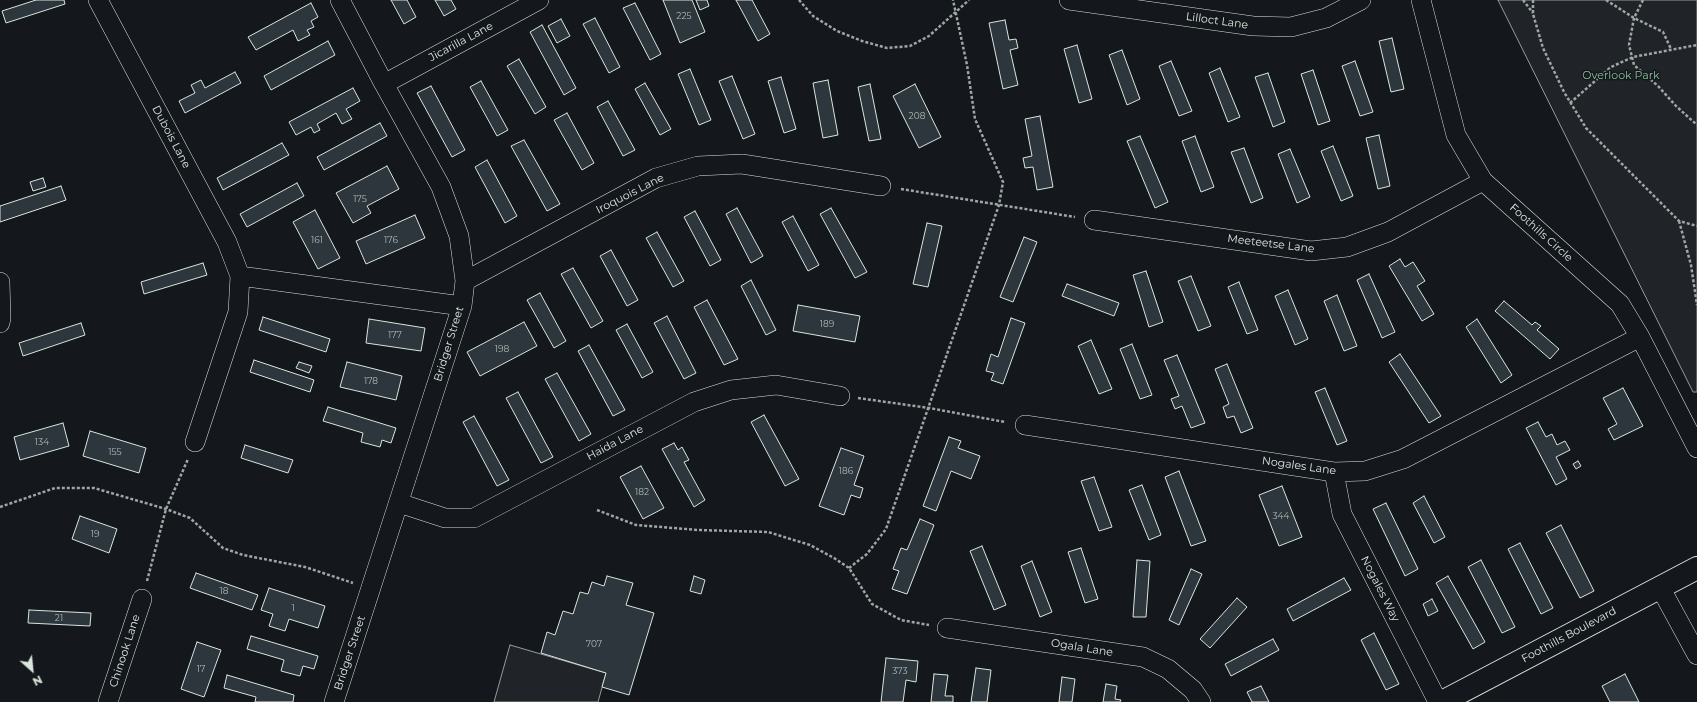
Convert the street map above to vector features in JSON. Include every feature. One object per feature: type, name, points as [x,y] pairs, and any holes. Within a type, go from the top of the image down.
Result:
[{"type":"street","name":"Dubois Lane","points":[[98,0],[228,242],[240,276],[238,312],[195,442]]},
{"type":"street","name":"Bridger Street","points":[[334,702],[462,306],[465,281],[459,236],[442,187],[384,84],[340,0]]},
{"type":"street","name":"Jicarilla Lane","points":[[384,84],[539,0]]},
{"type":"street","name":"Lilloct Lane","points":[[1069,0],[1253,26],[1291,27],[1326,18],[1361,0]]},
{"type":"street","name":"Foothills Circle","points":[[1421,0],[1456,135],[1483,181],[1620,304],[1640,337],[1697,448]]},
{"type":"street","name":"Iroquois Lane","points":[[465,281],[656,178],[698,166],[742,164],[881,186]]},
{"type":"street","name":"Meeteetse Lane","points":[[1094,220],[1311,251],[1347,248],[1388,232],[1483,181]]},
{"type":"street","points":[[240,276],[462,306]]},
{"type":"street","points":[[0,282],[2,318],[0,323]]},
{"type":"street","name":"Nogales Lane","points":[[1025,426],[1334,472],[1365,471],[1403,459],[1640,337]]},
{"type":"street","name":"Haida Lane","points":[[399,503],[445,518],[474,518],[694,402],[731,390],[776,385],[840,396]]},
{"type":"street","name":"Nogales Way","points":[[1334,472],[1342,514],[1438,702]]},
{"type":"street","name":"Foothills Boulevard","points":[[1442,702],[1697,568]]},
{"type":"street","points":[[1660,587],[1697,655]]},
{"type":"street","name":"Chinook Lane","points":[[108,702],[142,599]]},
{"type":"street","name":"Ogala Lane","points":[[947,628],[1142,657],[1168,668],[1193,690],[1201,702]]},
{"type":"path","points":[[799,0],[813,16],[837,31],[862,42],[887,48],[910,46],[929,36],[969,0]]},
{"type":"path","points":[[849,568],[867,554],[886,529],[999,205],[1003,182],[975,119],[967,65],[953,0]]},
{"type":"path","points":[[1522,0],[1533,14]]},
{"type":"path","points":[[1532,0],[1533,14],[1543,48],[1570,103],[1586,128],[1679,221],[1691,264],[1697,305]]},
{"type":"path","points":[[1606,0],[1634,18],[1663,32],[1671,49]]},
{"type":"path","points":[[1643,0],[1634,18],[1629,45],[1634,64],[1697,125]]},
{"type":"path","points":[[1570,103],[1611,67],[1632,57],[1697,45]]},
{"type":"path","points":[[881,186],[1094,220]]},
{"type":"path","points":[[1679,221],[1697,226]]},
{"type":"path","points":[[840,396],[929,408],[1025,426]]},
{"type":"path","points":[[142,599],[166,509],[195,442]]},
{"type":"path","points":[[0,508],[55,488],[94,488],[166,509],[190,518],[223,548],[243,555],[305,567],[370,590]]},
{"type":"path","points":[[597,510],[636,525],[698,530],[768,532],[810,545],[849,568],[872,604],[900,620],[947,628]]},
{"type":"green space","name":"Overlook Park","points":[[1498,0],[1697,0],[1697,392],[1693,392]]},
{"type":"green space","points":[[510,645],[606,673],[598,702],[494,702]]},
{"type":"building","points":[[36,0],[64,0],[65,4],[6,23],[2,11]]},
{"type":"building","points":[[391,0],[407,0],[416,17],[404,24]]},
{"type":"building","points":[[435,0],[451,0],[456,9],[444,16]]},
{"type":"building","points":[[663,0],[692,0],[705,32],[680,43]]},
{"type":"building","points":[[696,0],[707,0],[709,6],[700,10]]},
{"type":"building","points":[[736,0],[752,0],[770,34],[758,41]]},
{"type":"building","points":[[311,3],[318,17],[311,21],[314,27],[307,30],[310,35],[298,41],[293,30],[256,50],[248,37]]},
{"type":"building","points":[[635,3],[661,54],[650,60],[623,8]]},
{"type":"building","points":[[595,18],[620,67],[609,73],[583,24]]},
{"type":"building","points":[[561,19],[570,36],[557,43],[548,26]]},
{"type":"building","points":[[1005,20],[1009,40],[1016,39],[1018,48],[1010,50],[1018,85],[1003,89],[989,23]]},
{"type":"building","points":[[542,25],[576,88],[564,95],[530,32]]},
{"type":"building","points":[[1392,38],[1404,89],[1391,92],[1379,41]]},
{"type":"building","points":[[328,41],[335,55],[271,90],[264,76]]},
{"type":"building","points":[[1077,45],[1092,99],[1079,103],[1064,49]]},
{"type":"building","points":[[1122,50],[1140,99],[1127,105],[1109,55]]},
{"type":"building","points":[[519,59],[546,107],[535,114],[507,66]]},
{"type":"building","points":[[1171,61],[1192,111],[1179,116],[1159,66]]},
{"type":"building","points":[[1355,61],[1373,112],[1360,116],[1342,66]]},
{"type":"building","points":[[1220,68],[1240,117],[1228,122],[1209,73]]},
{"type":"building","points":[[690,69],[711,120],[699,125],[678,74]]},
{"type":"building","points":[[1313,70],[1330,121],[1318,125],[1301,74]]},
{"type":"building","points":[[235,72],[241,83],[185,113],[179,101],[195,93],[191,85],[201,80],[205,88]]},
{"type":"building","points":[[1268,73],[1285,122],[1273,127],[1255,77]]},
{"type":"building","points":[[732,76],[755,134],[743,139],[719,81]]},
{"type":"building","points":[[781,77],[796,129],[784,133],[768,81]]},
{"type":"building","points":[[828,80],[838,135],[823,138],[813,83]]},
{"type":"building","points":[[481,81],[508,130],[497,136],[470,87]]},
{"type":"building","points":[[645,83],[671,129],[660,135],[635,89]]},
{"type":"building","points":[[870,84],[881,139],[869,141],[858,87]]},
{"type":"building","points":[[915,84],[941,137],[919,148],[893,96]]},
{"type":"building","points":[[431,86],[465,150],[452,157],[417,93]]},
{"type":"building","points":[[353,88],[360,101],[346,109],[352,119],[342,124],[336,113],[317,124],[320,130],[314,133],[311,127],[296,135],[289,122]]},
{"type":"building","points":[[608,101],[635,150],[623,156],[597,107]]},
{"type":"building","points":[[567,113],[594,163],[582,170],[554,120]]},
{"type":"building","points":[[1040,116],[1053,187],[1037,190],[1033,167],[1025,168],[1023,158],[1032,156],[1025,119]]},
{"type":"building","points":[[380,123],[387,136],[324,170],[317,157]]},
{"type":"building","points":[[1379,135],[1390,186],[1378,189],[1366,138]]},
{"type":"building","points":[[1140,136],[1168,202],[1155,208],[1127,141]]},
{"type":"building","points":[[1195,136],[1214,187],[1201,192],[1182,141]]},
{"type":"building","points":[[524,140],[560,204],[547,211],[511,146]]},
{"type":"building","points":[[282,143],[289,155],[223,190],[217,178]]},
{"type":"building","points":[[1333,146],[1353,196],[1341,201],[1321,151]]},
{"type":"building","points":[[1244,148],[1263,198],[1251,203],[1231,152]]},
{"type":"building","points":[[1290,149],[1310,197],[1297,203],[1278,154]]},
{"type":"building","points":[[487,160],[517,216],[505,223],[475,167]]},
{"type":"building","points":[[387,166],[399,189],[367,206],[371,213],[353,223],[336,193]]},
{"type":"building","points":[[43,178],[46,187],[33,191],[30,182]]},
{"type":"building","points":[[297,183],[304,196],[247,227],[240,214]]},
{"type":"building","points":[[61,186],[66,200],[0,222],[0,206]]},
{"type":"building","points":[[737,208],[763,256],[751,263],[726,214]]},
{"type":"building","points":[[831,208],[867,272],[855,278],[820,214]]},
{"type":"building","points":[[315,210],[340,258],[318,269],[293,222]]},
{"type":"building","points":[[695,211],[721,260],[710,266],[684,217]]},
{"type":"building","points":[[415,215],[425,238],[366,264],[356,241]]},
{"type":"building","points":[[793,216],[819,265],[808,271],[782,222]]},
{"type":"building","points":[[927,223],[942,226],[928,287],[913,284]]},
{"type":"building","points":[[657,232],[684,281],[673,287],[646,238]]},
{"type":"building","points":[[1024,237],[1037,242],[1013,302],[1000,297]]},
{"type":"building","points":[[611,250],[638,300],[627,306],[600,256]]},
{"type":"building","points":[[1400,259],[1405,267],[1413,262],[1425,281],[1417,286],[1434,314],[1422,321],[1389,266]]},
{"type":"building","points":[[203,263],[207,275],[144,294],[141,282]]},
{"type":"building","points":[[573,268],[603,321],[591,328],[561,274]]},
{"type":"building","points":[[1146,271],[1163,322],[1149,327],[1133,275]]},
{"type":"building","points":[[1369,274],[1395,332],[1382,338],[1357,280]]},
{"type":"building","points":[[1191,276],[1211,326],[1198,331],[1178,281]]},
{"type":"building","points":[[751,280],[776,330],[766,335],[741,286]]},
{"type":"building","points":[[1239,282],[1258,330],[1247,334],[1228,287]]},
{"type":"building","points":[[1067,284],[1119,303],[1114,316],[1062,296]]},
{"type":"building","points":[[1288,290],[1308,339],[1295,345],[1275,296]]},
{"type":"building","points":[[540,293],[566,341],[554,348],[527,300]]},
{"type":"building","points":[[1337,295],[1357,346],[1344,351],[1324,301]]},
{"type":"building","points":[[707,300],[738,359],[724,365],[694,307]]},
{"type":"building","points":[[1504,301],[1532,325],[1535,322],[1541,326],[1537,330],[1559,349],[1550,359],[1495,311]]},
{"type":"building","points":[[798,305],[860,316],[855,342],[793,331]]},
{"type":"building","points":[[667,316],[696,373],[684,379],[654,323]]},
{"type":"building","points":[[263,317],[330,339],[326,352],[259,330]]},
{"type":"building","points":[[1011,318],[1025,323],[1003,384],[991,380],[994,373],[986,371],[991,354],[998,357]]},
{"type":"building","points":[[369,319],[425,328],[421,351],[366,343]]},
{"type":"building","points":[[1477,319],[1512,375],[1501,383],[1466,327]]},
{"type":"building","points":[[524,322],[537,346],[480,376],[467,352]]},
{"type":"building","points":[[81,323],[85,335],[23,356],[19,343]]},
{"type":"building","points":[[627,324],[653,372],[642,378],[616,330]]},
{"type":"building","points":[[1091,340],[1112,389],[1099,394],[1078,346]]},
{"type":"building","points":[[1132,344],[1152,395],[1140,399],[1120,349]]},
{"type":"building","points":[[589,345],[625,410],[613,416],[578,351]]},
{"type":"building","points":[[1400,354],[1441,416],[1429,423],[1389,362]]},
{"type":"building","points":[[1177,355],[1205,423],[1191,428],[1182,406],[1175,409],[1171,399],[1179,396],[1164,360]]},
{"type":"building","points":[[254,360],[314,380],[310,392],[250,372]]},
{"type":"building","points":[[299,362],[312,366],[309,373],[296,368]]},
{"type":"building","points":[[347,362],[402,376],[396,400],[340,387]]},
{"type":"building","points":[[1227,364],[1253,428],[1241,433],[1234,416],[1227,418],[1223,407],[1229,404],[1215,369]]},
{"type":"building","points":[[557,373],[591,434],[579,441],[545,379]]},
{"type":"building","points":[[1325,388],[1347,441],[1337,445],[1315,392]]},
{"type":"building","points":[[1623,388],[1643,426],[1614,440],[1608,429],[1617,424],[1603,398]]},
{"type":"building","points":[[518,392],[553,457],[541,463],[506,398]]},
{"type":"building","points":[[328,407],[396,428],[391,443],[382,440],[380,447],[361,442],[363,433],[323,421]]},
{"type":"building","points":[[764,415],[799,479],[785,486],[751,422]]},
{"type":"building","points":[[474,416],[509,480],[497,486],[463,422]]},
{"type":"building","points":[[1538,422],[1546,437],[1552,434],[1557,445],[1565,441],[1570,450],[1556,457],[1567,479],[1556,485],[1526,428]]},
{"type":"building","points":[[63,423],[69,446],[20,460],[14,437]]},
{"type":"building","points":[[90,431],[146,448],[139,473],[83,456]]},
{"type":"building","points":[[949,437],[961,441],[958,448],[980,456],[971,479],[951,471],[936,511],[923,506]]},
{"type":"building","points":[[674,443],[678,450],[682,447],[689,460],[684,462],[705,500],[694,507],[662,449]]},
{"type":"building","points":[[245,445],[293,460],[288,473],[241,458]]},
{"type":"building","points":[[841,448],[864,456],[854,485],[863,488],[860,498],[851,495],[844,515],[819,506]]},
{"type":"building","points":[[1578,461],[1581,466],[1576,469],[1573,464]]},
{"type":"building","points":[[641,466],[664,508],[643,519],[620,477]]},
{"type":"building","points":[[1179,471],[1206,541],[1191,546],[1165,477]]},
{"type":"building","points":[[1094,477],[1112,527],[1099,531],[1081,481]]},
{"type":"building","points":[[1142,485],[1161,535],[1149,540],[1129,490]]},
{"type":"building","points":[[1282,486],[1302,537],[1279,546],[1259,495]]},
{"type":"building","points":[[1424,496],[1445,537],[1434,543],[1413,503]]},
{"type":"building","points":[[1386,503],[1418,569],[1405,576],[1373,509]]},
{"type":"building","points":[[80,516],[117,529],[109,553],[72,539]]},
{"type":"building","points":[[920,519],[934,525],[907,594],[892,589],[899,571],[893,569],[901,548],[907,550]]},
{"type":"building","points":[[1561,525],[1594,591],[1580,598],[1546,533]]},
{"type":"building","points":[[1520,543],[1553,608],[1541,614],[1508,549]]},
{"type":"building","points":[[982,546],[1006,605],[994,610],[970,551]]},
{"type":"building","points":[[1081,548],[1098,599],[1085,603],[1068,552]]},
{"type":"building","points":[[1137,560],[1150,561],[1146,617],[1133,617]]},
{"type":"building","points":[[1481,560],[1515,627],[1502,633],[1468,567]]},
{"type":"building","points":[[1032,561],[1052,612],[1040,617],[1021,566]]},
{"type":"building","points":[[1191,569],[1202,574],[1179,625],[1169,620]]},
{"type":"building","points":[[196,573],[258,595],[252,610],[190,588]]},
{"type":"building","points":[[607,576],[633,583],[626,605],[654,613],[629,695],[602,687],[606,673],[541,653],[547,632],[555,635],[563,611],[573,614],[580,592],[588,594],[592,582],[604,586]]},
{"type":"building","points":[[694,576],[705,580],[701,594],[690,591]]},
{"type":"building","points":[[1448,576],[1485,642],[1473,649],[1436,583]]},
{"type":"building","points":[[1344,578],[1351,590],[1293,621],[1287,609]]},
{"type":"building","points":[[269,588],[325,606],[318,628],[289,619],[285,631],[269,626],[273,614],[261,610]]},
{"type":"building","points":[[1237,598],[1247,607],[1210,648],[1200,639]]},
{"type":"building","points":[[1432,599],[1438,611],[1428,616],[1423,604]]},
{"type":"building","points":[[29,610],[91,613],[90,626],[28,623]]},
{"type":"building","points":[[1374,633],[1399,684],[1386,690],[1361,640]]},
{"type":"building","points":[[251,636],[318,656],[314,669],[303,666],[300,676],[281,671],[284,660],[247,649]]},
{"type":"building","points":[[1273,639],[1279,650],[1231,676],[1225,664]]},
{"type":"building","points":[[197,642],[221,650],[204,697],[181,689]]},
{"type":"building","points":[[886,658],[918,661],[916,682],[906,680],[903,702],[881,702]]},
{"type":"building","points":[[976,668],[991,670],[987,702],[971,702]]},
{"type":"building","points":[[934,674],[948,675],[945,696],[953,696],[953,702],[931,702]]},
{"type":"building","points":[[1625,674],[1639,702],[1610,702],[1602,686]]},
{"type":"building","points":[[227,675],[294,695],[293,702],[255,702],[256,697],[224,688]]},
{"type":"building","points":[[1062,677],[1075,679],[1072,702],[1059,702]]},
{"type":"building","points":[[1106,684],[1117,686],[1115,699],[1121,700],[1120,702],[1103,702]]},
{"type":"building","points":[[1261,686],[1269,702],[1252,702],[1247,692]]}]
